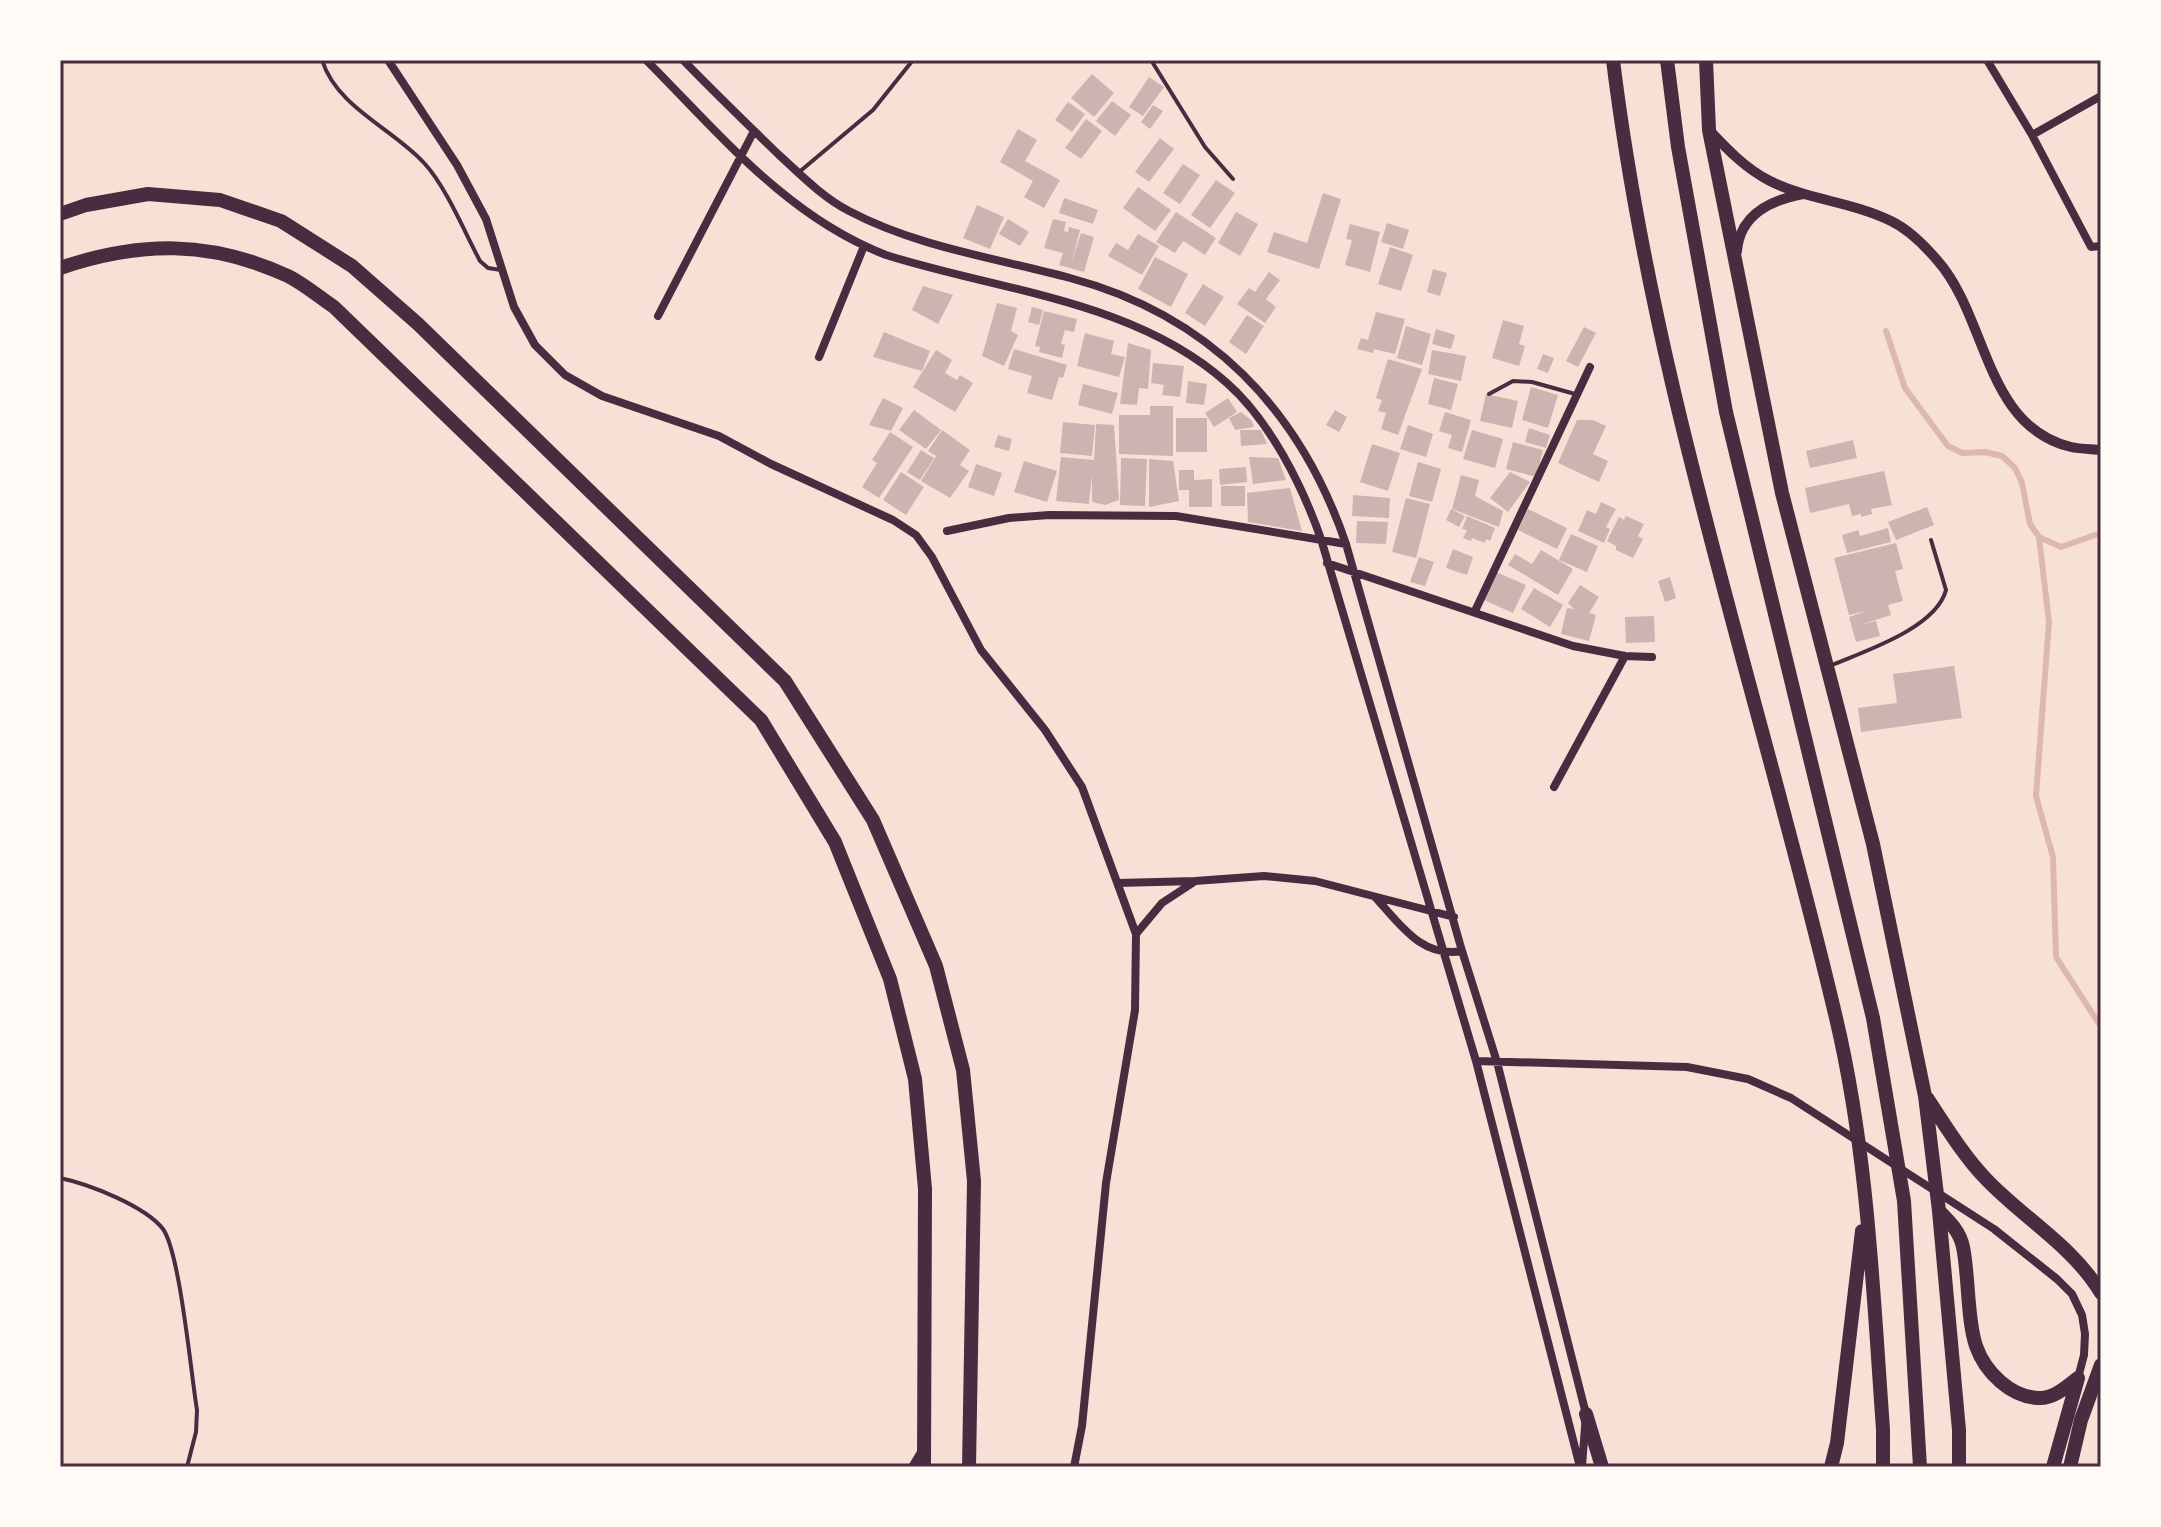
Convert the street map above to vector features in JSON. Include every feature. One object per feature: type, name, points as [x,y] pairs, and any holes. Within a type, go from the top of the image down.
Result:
[{"type":"main road","points":[[1613,60],[1624,144],[1676,408],[1837,1021],[1867,1195],[1883,1467]]},
{"type":"main road","points":[[1667,60],[1678,147],[1726,412],[1873,1018],[1904,1201],[1920,1467]]},
{"type":"main road","points":[[1706,60],[1709,130],[1782,493],[1873,844],[1925,1096],[1939,1211],[1959,1430],[1959,1467]]},
{"type":"main road","points":[[60,214],[86,205],[148,194],[220,200],[281,221],[352,266],[418,324],[785,681],[873,820],[936,966],[963,1070],[974,1181],[969,1467]]},
{"type":"main road","points":[[60,268],[110,254],[178,248],[210,250],[290,277],[334,307],[761,720],[835,842],[890,979],[915,1079],[925,1189],[924,1467]]},
{"type":"main road","points":[[1925,1096],[1986,1179],[2078,1261],[2101,1293]]},
{"type":"main road","points":[[1831,1467],[1837,1443],[1867,1195]]},
{"type":"main road","points":[[1939,1211],[1955,1226],[1963,1245],[1975,1345],[1991,1373],[2019,1394],[2042,1398],[2060,1392],[2078,1378]]},
{"type":"main road","points":[[2070,1467],[2081,1420],[2101,1365]]},
{"type":"main road","points":[[2053,1467],[2078,1378]]},
{"type":"main road","points":[[1586,1414],[1602,1467]]},
{"type":"street","points":[[388,60],[457,165],[486,219],[514,307],[535,345],[565,375],[602,396],[719,436],[771,464],[893,520],[916,535],[932,557],[981,650],[1045,730],[1082,787],[1136,934],[1135,1010],[1106,1183],[1082,1426],[1074,1467]]},
{"type":"street","points":[[646,60],[798,208],[830,229],[864,246],[912,263],[1066,302],[1144,331],[1203,364],[1229,385],[1278,448],[1311,510],[1321,539],[1476,1061],[1581,1467]]},
{"type":"street","points":[[1987,60],[2032,135],[2091,247],[2101,246]]},
{"type":"street","points":[[689,62],[798,173],[846,210],[917,239],[1107,289],[1141,303],[1209,344],[1241,370],[1292,433],[1320,478],[1346,544],[1462,951],[1497,1062],[1586,1414],[1581,1467]]},
{"type":"street","points":[[2032,135],[2101,96]]},
{"type":"street","points":[[1709,130],[1736,158],[1768,180],[1804,194],[1863,209],[1894,222],[1920,243],[1954,284],[2004,396],[2021,419],[2044,436],[2071,447],[2101,450]]},
{"type":"street","points":[[658,316],[754,131]]},
{"type":"street","points":[[1736,269],[1738,240],[1753,216],[1776,199],[1804,194]]},
{"type":"street","points":[[819,357],[864,246]]},
{"type":"street","points":[[1475,611],[1590,367]]},
{"type":"street","points":[[947,531],[1009,518],[1049,515],[1176,516],[1346,544]]},
{"type":"street","points":[[1327,563],[1475,611],[1535,635],[1625,656],[1652,657]]},
{"type":"street","points":[[1554,787],[1625,656]]},
{"type":"street","points":[[1118,883],[1264,876],[1315,881],[1454,917]]},
{"type":"street","points":[[1136,934],[1162,903],[1195,881]]},
{"type":"street","points":[[1375,896],[1421,944],[1442,952],[1462,951]]},
{"type":"street","points":[[1476,1061],[1687,1067],[1748,1079],[1791,1098],[1994,1229],[2057,1279],[2072,1294],[2082,1315],[2084,1355],[2078,1378]]},
{"type":"street","points":[[912,1467],[924,1448]]},
{"type":"lane","points":[[322,60],[346,98],[426,165],[480,261],[488,268],[501,270]]},
{"type":"lane","points":[[798,173],[873,110],[913,60]]},
{"type":"lane","points":[[1151,60],[1205,147],[1233,179]]},
{"type":"lane","points":[[1489,394],[1513,381],[1532,382],[1577,395]]},
{"type":"lane","points":[[1826,667],[1902,634],[1937,608],[1946,590],[1931,540]]},
{"type":"lane","points":[[60,1178],[77,1182],[149,1214],[165,1232],[174,1257],[197,1410],[196,1432],[187,1467]]},
{"type":"building","points":[[1092,74],[1114,93],[1094,117],[1071,98]]},
{"type":"building","points":[[1149,77],[1164,87],[1143,116],[1129,107]]},
{"type":"building","points":[[1112,101],[1131,115],[1115,136],[1096,121]]},
{"type":"building","points":[[1068,102],[1085,114],[1072,132],[1055,120]]},
{"type":"building","points":[[1153,105],[1163,111],[1150,129],[1141,122]]},
{"type":"building","points":[[1086,119],[1102,131],[1081,159],[1065,148]]},
{"type":"building","points":[[1018,129],[1037,140],[1025,161],[1060,180],[1044,208],[1024,197],[1033,181],[1000,162]]},
{"type":"building","points":[[1160,138],[1174,149],[1149,182],[1135,172]]},
{"type":"building","points":[[1183,164],[1200,175],[1180,204],[1163,193]]},
{"type":"building","points":[[1216,180],[1235,193],[1210,228],[1191,215]]},
{"type":"building","points":[[1138,187],[1171,210],[1155,231],[1123,208]]},
{"type":"building","points":[[1323,193],[1341,199],[1319,269],[1267,252],[1274,232],[1307,243]]},
{"type":"building","points":[[1064,198],[1098,210],[1093,224],[1059,213]]},
{"type":"building","points":[[977,205],[1004,217],[990,249],[963,238]]},
{"type":"building","points":[[1176,212],[1216,238],[1205,255],[1183,241],[1175,253],[1156,242]]},
{"type":"building","points":[[1236,212],[1258,224],[1240,256],[1218,243]]},
{"type":"building","points":[[1008,219],[1029,232],[1020,246],[999,234]]},
{"type":"building","points":[[1053,219],[1066,222],[1064,231],[1068,232],[1069,227],[1080,230],[1071,264],[1081,233],[1094,237],[1084,272],[1059,265],[1063,253],[1044,248]]},
{"type":"building","points":[[1387,223],[1409,230],[1403,249],[1381,242]]},
{"type":"building","points":[[1350,224],[1380,232],[1370,272],[1345,265],[1352,240],[1346,239]]},
{"type":"building","points":[[1138,234],[1159,246],[1142,275],[1108,256],[1116,243],[1128,250]]},
{"type":"building","points":[[1390,247],[1413,255],[1401,291],[1378,284]]},
{"type":"building","points":[[1155,257],[1188,274],[1171,307],[1138,289]]},
{"type":"building","points":[[1433,269],[1447,273],[1440,296],[1427,292]]},
{"type":"building","points":[[1269,272],[1280,280],[1266,299],[1276,307],[1265,323],[1237,304],[1249,288],[1255,292]]},
{"type":"building","points":[[1203,284],[1224,297],[1205,326],[1185,313]]},
{"type":"building","points":[[923,286],[953,295],[938,324],[912,310]]},
{"type":"building","points":[[997,303],[1017,308],[1011,331],[1018,335],[1004,366],[982,356]]},
{"type":"building","points":[[1032,307],[1043,310],[1039,325],[1028,322]]},
{"type":"building","points":[[1044,311],[1077,319],[1074,332],[1065,330],[1061,344],[1065,345],[1062,358],[1039,352],[1040,347],[1035,346]]},
{"type":"building","points":[[1376,312],[1405,319],[1395,354],[1357,349],[1361,338],[1368,340]]},
{"type":"building","points":[[1247,315],[1264,326],[1246,354],[1229,342]]},
{"type":"building","points":[[1503,320],[1524,326],[1519,344],[1525,346],[1519,366],[1492,358]]},
{"type":"building","points":[[1406,326],[1431,334],[1422,365],[1397,358]]},
{"type":"building","points":[[1584,327],[1596,333],[1578,367],[1566,361]]},
{"type":"building","points":[[1436,329],[1455,335],[1451,349],[1432,344]]},
{"type":"building","points":[[884,332],[930,351],[922,371],[873,357]]},
{"type":"building","points":[[1085,333],[1114,341],[1111,354],[1125,357],[1119,377],[1077,366]]},
{"type":"building","points":[[1128,343],[1151,350],[1148,389],[1139,388],[1137,405],[1120,404]]},
{"type":"building","points":[[1014,349],[1067,365],[1063,378],[1059,377],[1052,400],[1027,393],[1032,376],[1008,369]]},
{"type":"building","points":[[936,350],[952,360],[945,373],[957,380],[960,375],[973,383],[955,412],[913,387]]},
{"type":"building","points":[[1432,350],[1466,356],[1461,381],[1428,374]]},
{"type":"building","points":[[1543,354],[1554,358],[1548,373],[1537,369]]},
{"type":"building","points":[[1388,359],[1422,369],[1398,435],[1381,429],[1386,413],[1378,411],[1382,400],[1376,398]]},
{"type":"building","points":[[1153,363],[1184,366],[1180,397],[1162,395],[1164,385],[1151,383]]},
{"type":"building","points":[[1434,378],[1458,384],[1451,410],[1428,404]]},
{"type":"building","points":[[1188,381],[1207,384],[1204,405],[1186,403]]},
{"type":"building","points":[[1083,384],[1118,393],[1112,414],[1078,405]]},
{"type":"building","points":[[1531,387],[1558,395],[1548,428],[1522,420]]},
{"type":"building","points":[[1486,394],[1518,401],[1512,428],[1480,421]]},
{"type":"building","points":[[883,398],[903,408],[891,431],[869,425]]},
{"type":"building","points":[[1228,398],[1237,412],[1214,427],[1205,413]]},
{"type":"building","points":[[1150,406],[1173,406],[1173,456],[1119,454],[1119,415],[1150,415]]},
{"type":"building","points":[[914,410],[941,430],[926,449],[899,430]]},
{"type":"building","points":[[1335,410],[1347,417],[1339,432],[1326,425]]},
{"type":"building","points":[[1241,412],[1252,421],[1254,427],[1235,430],[1229,418]]},
{"type":"building","points":[[1445,412],[1471,420],[1462,452],[1448,448],[1452,435],[1439,431]]},
{"type":"building","points":[[1176,418],[1207,418],[1207,452],[1176,452]]},
{"type":"building","points":[[1577,420],[1593,420],[1606,426],[1593,454],[1608,461],[1599,482],[1558,463]]},
{"type":"building","points":[[1063,422],[1095,425],[1092,456],[1060,453]]},
{"type":"building","points":[[1096,424],[1114,425],[1119,500],[1105,505],[1092,502],[1092,475],[1089,504],[1056,501],[1061,457],[1094,460]]},
{"type":"building","points":[[1408,425],[1433,434],[1426,457],[1400,449]]},
{"type":"building","points":[[1529,428],[1550,435],[1546,448],[1525,442]]},
{"type":"building","points":[[942,430],[970,450],[960,465],[969,471],[950,498],[921,481],[936,456],[928,451]]},
{"type":"building","points":[[1240,430],[1261,430],[1267,444],[1241,446]]},
{"type":"building","points":[[1472,430],[1503,439],[1495,468],[1463,459]]},
{"type":"building","points":[[890,432],[913,447],[879,498],[862,487],[877,463],[872,460]]},
{"type":"building","points":[[998,435],[1012,439],[1009,451],[994,447]]},
{"type":"building","points":[[1853,440],[1857,458],[1810,468],[1806,451]]},
{"type":"building","points":[[1513,442],[1543,450],[1536,477],[1506,469]]},
{"type":"building","points":[[1372,444],[1400,453],[1388,491],[1360,482]]},
{"type":"building","points":[[921,450],[934,458],[920,480],[907,472]]},
{"type":"building","points":[[1249,457],[1278,458],[1286,480],[1253,484]]},
{"type":"building","points":[[1121,458],[1147,459],[1145,506],[1120,505]]},
{"type":"building","points":[[1149,459],[1173,461],[1179,501],[1149,507]]},
{"type":"building","points":[[1024,461],[1057,471],[1047,502],[1014,492]]},
{"type":"building","points":[[1418,462],[1441,469],[1432,502],[1409,496]]},
{"type":"building","points":[[976,464],[1002,473],[994,496],[968,487]]},
{"type":"building","points":[[1246,467],[1247,482],[1220,485],[1219,469]]},
{"type":"building","points":[[1179,470],[1194,470],[1194,480],[1212,479],[1212,507],[1189,507],[1189,490],[1179,490]]},
{"type":"building","points":[[1884,471],[1892,505],[1871,509],[1872,514],[1861,517],[1861,514],[1852,516],[1849,504],[1810,513],[1805,488]]},
{"type":"building","points":[[901,472],[924,487],[906,515],[883,500]]},
{"type":"building","points":[[1510,472],[1530,482],[1508,512],[1490,498]]},
{"type":"building","points":[[1461,475],[1479,480],[1475,496],[1503,511],[1499,527],[1452,509]]},
{"type":"building","points":[[1221,486],[1245,486],[1245,506],[1221,506]]},
{"type":"building","points":[[1290,488],[1302,531],[1248,522],[1247,493]]},
{"type":"building","points":[[1353,495],[1390,498],[1389,518],[1352,516]]},
{"type":"building","points":[[1406,498],[1430,504],[1416,558],[1392,552]]},
{"type":"building","points":[[1601,502],[1616,509],[1606,527],[1610,529],[1604,543],[1578,531],[1587,510],[1596,514]]},
{"type":"building","points":[[1927,507],[1934,525],[1896,540],[1888,522]]},
{"type":"building","points":[[1451,509],[1465,516],[1459,527],[1446,520]]},
{"type":"building","points":[[1528,509],[1567,528],[1557,549],[1518,530]]},
{"type":"building","points":[[1467,516],[1495,528],[1490,541],[1486,539],[1485,543],[1463,538],[1467,530],[1462,529]]},
{"type":"building","points":[[1626,516],[1644,524],[1638,536],[1643,539],[1633,558],[1616,550],[1616,546],[1607,541],[1619,517],[1624,520]]},
{"type":"building","points":[[1357,521],[1388,522],[1386,544],[1356,543]]},
{"type":"building","points":[[1888,528],[1891,542],[1847,553],[1842,535],[1858,530],[1860,536]]},
{"type":"building","points":[[1571,534],[1598,546],[1587,572],[1559,560]]},
{"type":"building","points":[[1896,543],[1903,569],[1895,571],[1903,601],[1888,605],[1891,615],[1860,625],[1876,621],[1880,636],[1856,642],[1849,617],[1867,611],[1849,615],[1834,558]]},
{"type":"building","points":[[1453,549],[1473,557],[1467,575],[1446,568]]},
{"type":"building","points":[[1541,550],[1573,569],[1558,595],[1508,565],[1515,554],[1532,564]]},
{"type":"building","points":[[1419,557],[1434,562],[1425,586],[1410,582]]},
{"type":"building","points":[[1496,572],[1526,585],[1513,613],[1484,600]]},
{"type":"building","points":[[1670,577],[1676,598],[1665,602],[1658,581]]},
{"type":"building","points":[[1580,585],[1599,597],[1589,613],[1596,615],[1589,641],[1561,634],[1567,608],[1574,609],[1568,603]]},
{"type":"building","points":[[1534,588],[1563,605],[1550,627],[1521,609]]},
{"type":"building","points":[[1654,616],[1655,642],[1626,643],[1625,617]]},
{"type":"building","points":[[1954,666],[1962,718],[1861,732],[1858,708],[1897,703],[1893,674]]},
{"type":"waterway","points":[[1886,331],[1905,388],[1948,446],[1962,453],[1985,452],[2002,456],[2015,468],[2022,483],[2030,524],[2039,537],[2049,622],[2036,796],[2053,857],[2056,957],[2101,1027]]},
{"type":"waterway","points":[[2039,537],[2061,547],[2101,533]]}]
